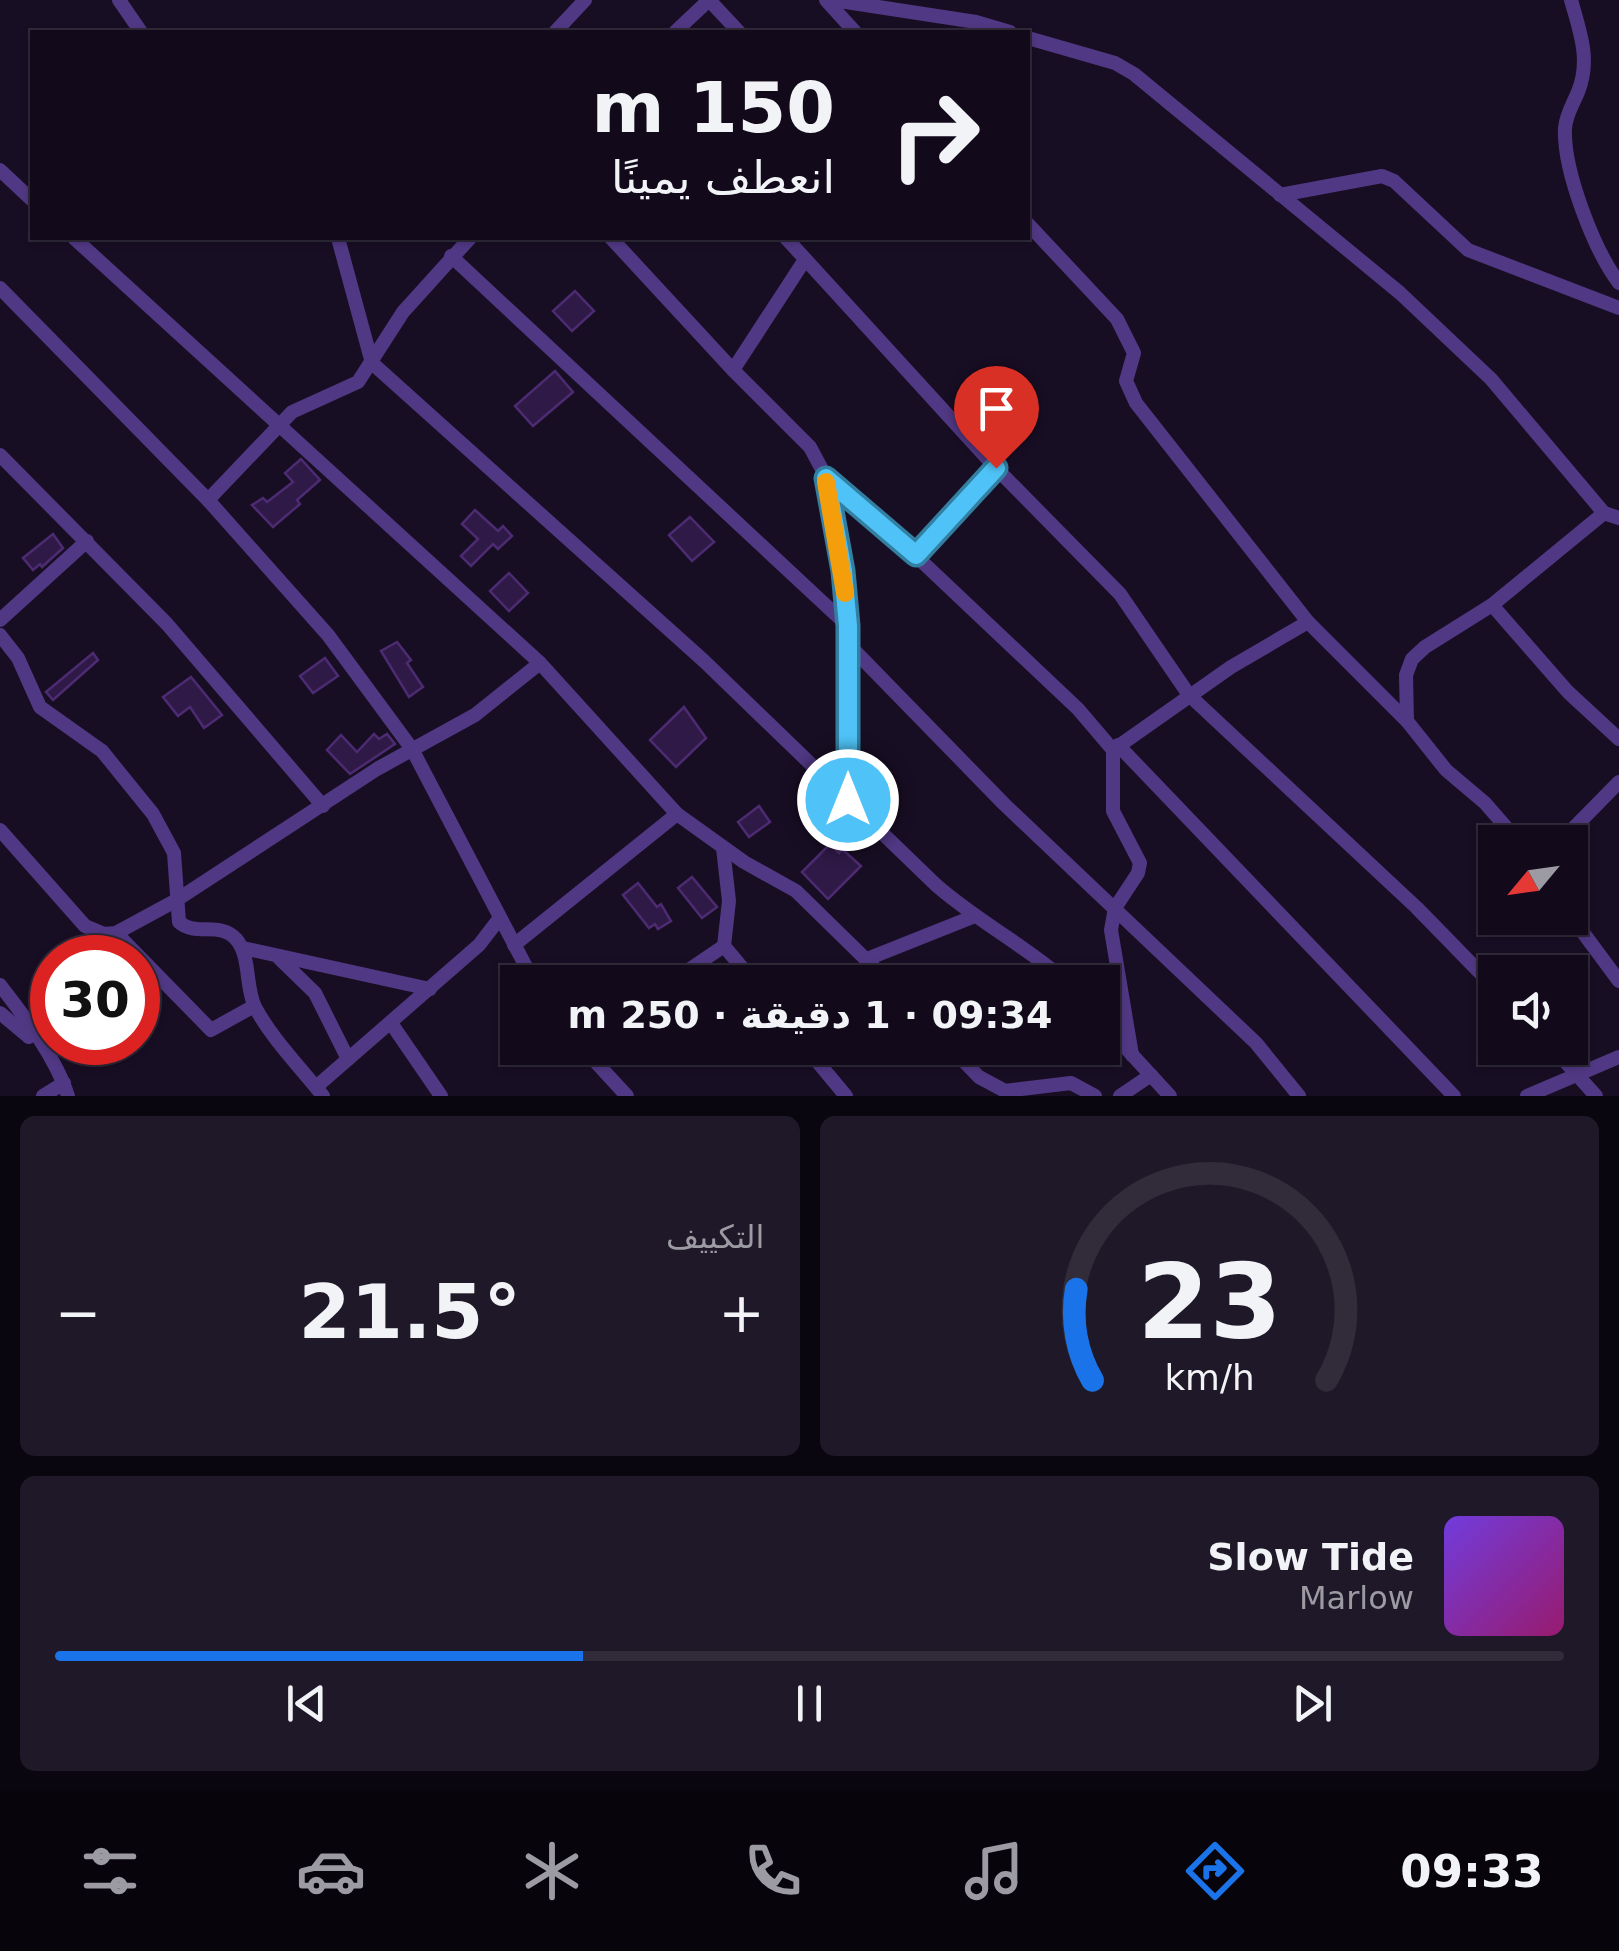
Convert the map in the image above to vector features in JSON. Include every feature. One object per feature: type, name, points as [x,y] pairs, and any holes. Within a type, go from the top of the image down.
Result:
[{"type":"street","points":[[119,0],[141,30]]},
{"type":"street","points":[[557,30],[585,0]]},
{"type":"street","points":[[688,27],[709,0],[737,30]]},
{"type":"street","points":[[830,0],[853,30]]},
{"type":"street","points":[[830,0],[976,22],[1003,30]]},
{"type":"street","points":[[1572,0],[1586,60],[1580,88],[1566,118],[1568,153],[1599,250],[1619,283]]},
{"type":"street","points":[[1030,39],[1115,63],[1134,74],[1400,293],[1491,379],[1604,513],[1619,518]]},
{"type":"street","points":[[0,170],[30,198]]},
{"type":"street","points":[[1280,195],[1382,176],[1394,181],[1468,250],[1619,308]]},
{"type":"street","points":[[1030,226],[1117,319],[1134,353],[1126,381],[1136,403],[1308,622],[1407,721],[1438,761],[1485,802],[1505,825]]},
{"type":"street","points":[[76,240],[540,663],[677,814],[723,848],[796,891],[872,965]]},
{"type":"street","points":[[339,240],[372,363],[704,661],[936,885],[1047,965]]},
{"type":"street","points":[[208,500],[292,412],[358,382],[403,312],[468,240]]},
{"type":"street","points":[[613,240],[810,447],[826,478],[843,571],[848,626],[848,800]]},
{"type":"street","points":[[788,240],[996,468],[1120,594],[1188,695],[1417,908],[1478,971]]},
{"type":"street","points":[[451,256],[848,626]]},
{"type":"street","points":[[733,370],[804,261]]},
{"type":"street","points":[[0,288],[208,500],[308,611],[412,749],[525,965]]},
{"type":"street","points":[[0,455],[167,624],[323,806]]},
{"type":"street","points":[[916,555],[996,468]]},
{"type":"street","points":[[826,478],[916,555],[1078,709],[1454,1096]]},
{"type":"street","points":[[1407,721],[1406,675],[1412,659],[1492,606],[1604,513]]},
{"type":"street","points":[[0,620],[88,541]]},
{"type":"street","points":[[1492,606],[1568,692],[1619,740]]},
{"type":"street","points":[[1116,748],[1188,695],[1308,622]]},
{"type":"street","points":[[0,635],[18,658],[40,706],[102,751],[152,814],[174,853],[175,902],[182,926],[223,929],[242,948],[430,990]]},
{"type":"street","points":[[848,644],[1004,804],[1256,1043],[1299,1096]]},
{"type":"street","points":[[0,830],[85,926],[104,934],[116,933],[175,902],[412,749],[475,715],[540,663]]},
{"type":"street","points":[[1116,748],[1113,812],[1140,863],[1138,873],[1115,908],[1111,930],[1132,1055]]},
{"type":"street","points":[[1577,825],[1619,782]]},
{"type":"street","points":[[514,946],[677,814]]},
{"type":"street","points":[[723,848],[728,901],[724,946],[740,965]]},
{"type":"street","points":[[866,959],[975,916]]},
{"type":"street","points":[[242,948],[254,1006],[320,1092],[348,1059],[479,945],[499,919]]},
{"type":"street","points":[[116,933],[211,1030],[254,1006]]},
{"type":"street","points":[[1588,935],[1614,963],[1619,981]]},
{"type":"street","points":[[697,965],[724,946]]},
{"type":"street","points":[[275,955],[315,992],[348,1059]]},
{"type":"street","points":[[0,985],[30,1030]]},
{"type":"street","points":[[0,1013],[30,1038]]},
{"type":"street","points":[[391,1023],[440,1096]]},
{"type":"street","points":[[1120,1042],[1170,1096]]},
{"type":"street","points":[[1527,1096],[1619,1057]]},
{"type":"street","points":[[43,1096],[66,1090],[56,1065]]},
{"type":"street","points":[[599,1065],[627,1096]]},
{"type":"street","points":[[820,1065],[846,1096]]},
{"type":"street","points":[[967,1065],[979,1077],[1005,1091],[1071,1084],[1095,1096]]},
{"type":"street","points":[[1567,1065],[1596,1096]]},
{"type":"street","points":[[1120,1096],[1151,1075]]},
{"type":"building","points":[[575,291],[594,311],[572,331],[553,311]]},
{"type":"building","points":[[555,371],[573,392],[533,426],[515,406]]},
{"type":"building","points":[[301,459],[320,480],[273,527],[252,505],[263,498],[267,502],[293,482],[285,473]]},
{"type":"building","points":[[475,510],[498,531],[503,526],[512,536],[498,549],[493,544],[471,566],[461,556],[478,539],[462,524]]},
{"type":"building","points":[[690,517],[714,542],[692,561],[669,535]]},
{"type":"building","points":[[53,534],[63,548],[33,570],[23,558]]},
{"type":"building","points":[[509,573],[528,593],[509,611],[490,591]]},
{"type":"building","points":[[397,642],[411,660],[407,663],[423,687],[409,697],[381,651]]},
{"type":"building","points":[[93,653],[98,660],[53,700],[46,692]]},
{"type":"building","points":[[325,658],[338,676],[313,693],[300,676]]},
{"type":"building","points":[[191,677],[222,715],[204,728],[190,707],[178,716],[163,697]]},
{"type":"building","points":[[684,707],[706,738],[676,767],[650,740]]},
{"type":"building","points":[[374,734],[379,739],[387,734],[395,744],[350,774],[327,750],[341,735],[357,752]]},
{"type":"building","points":[[759,806],[770,822],[749,837],[738,822]]},
{"type":"building","points":[[830,844],[861,866],[828,899],[802,872]]},
{"type":"building","points":[[692,877],[717,907],[702,918],[678,888]]},
{"type":"building","points":[[638,883],[657,907],[661,904],[671,921],[658,929],[655,924],[649,928],[623,895]]},
{"type":"slow traffic","points":[[826,482],[845,593]]},
{"type":"route","points":[[848,800],[848,626],[843,571],[826,478],[916,555],[996,468]]}]
